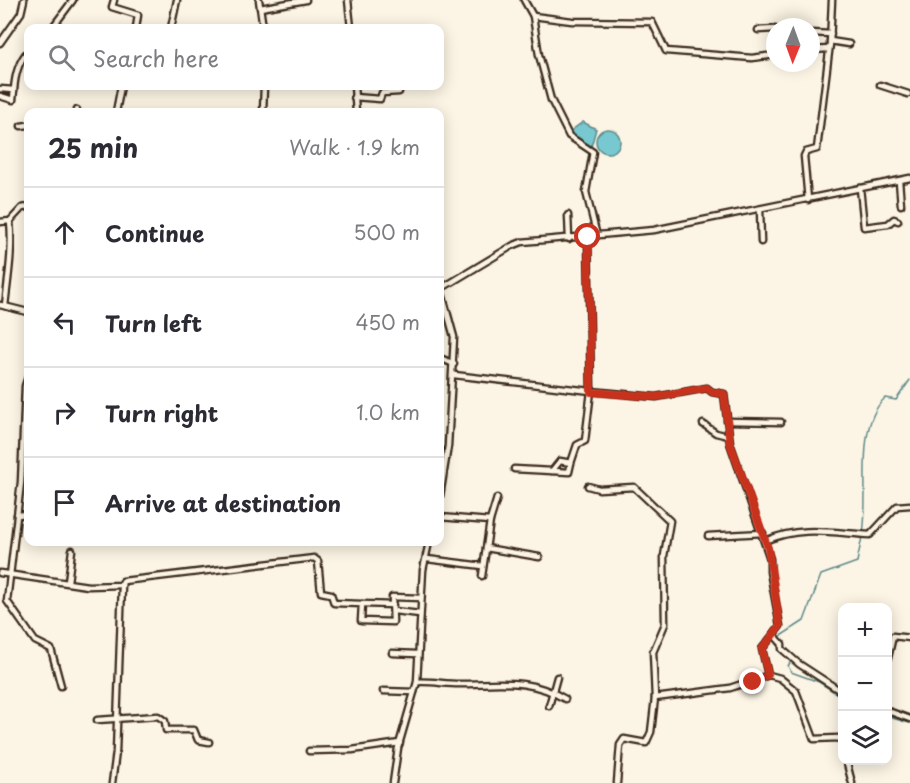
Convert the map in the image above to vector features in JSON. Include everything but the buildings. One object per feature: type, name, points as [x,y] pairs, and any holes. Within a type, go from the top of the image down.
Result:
[{"type":"street","points":[[0,44],[21,13],[24,0]]},
{"type":"street","points":[[55,24],[73,0]]},
{"type":"street","points":[[114,0],[112,7],[115,9],[138,15],[137,24]]},
{"type":"street","points":[[172,24],[177,0]]},
{"type":"street","points":[[259,0],[262,24]]},
{"type":"street","points":[[260,8],[306,0]]},
{"type":"street","points":[[348,0],[351,24]]},
{"type":"street","points":[[524,0],[533,16],[539,55],[551,100],[569,136],[593,152],[586,192],[597,236]]},
{"type":"street","points":[[808,200],[804,156],[806,152],[817,149],[831,34],[832,0]]},
{"type":"street","points":[[533,16],[572,21],[651,22],[666,51],[752,58],[766,56]]},
{"type":"street","points":[[820,33],[831,34]]},
{"type":"street","points":[[830,41],[849,44]]},
{"type":"street","points":[[820,50],[829,49]]},
{"type":"street","points":[[0,96],[13,100],[15,74],[24,56]]},
{"type":"street","points":[[880,85],[908,93]]},
{"type":"street","points":[[0,89],[14,90]]},
{"type":"street","points":[[117,108],[120,90]]},
{"type":"street","points":[[263,108],[264,90]]},
{"type":"street","points":[[354,90],[355,108]]},
{"type":"street","points":[[354,97],[381,98],[382,93],[399,92]]},
{"type":"street","points":[[444,285],[522,242],[654,230],[910,178]]},
{"type":"street","points":[[899,181],[901,205]]},
{"type":"street","points":[[860,188],[864,227],[888,224],[894,219],[898,221]]},
{"type":"street","points":[[0,222],[10,221],[24,206]]},
{"type":"street","points":[[760,209],[761,242]]},
{"type":"street","points":[[568,215],[569,239]]},
{"type":"street","points":[[10,221],[12,257],[3,306],[24,311]]},
{"type":"street","points":[[514,469],[569,472],[577,445],[585,441],[591,392],[588,237]]},
{"type":"street","points":[[444,299],[454,337],[448,446],[444,471]]},
{"type":"street","points":[[444,360],[454,364]]},
{"type":"street","points":[[453,375],[591,392],[656,397],[707,388],[712,392],[724,394],[728,436],[745,490],[763,533],[780,626],[762,649],[768,675]]},
{"type":"street","points":[[24,402],[17,515],[7,601],[35,641],[51,649],[61,686]]},
{"type":"street","points":[[727,421],[781,422]]},
{"type":"street","points":[[703,424],[716,434],[728,436]]},
{"type":"street","points":[[552,471],[560,461],[572,463]]},
{"type":"street","points":[[588,486],[599,489],[634,487],[670,521],[664,556],[665,624],[653,652],[655,698],[651,732],[646,743],[624,739],[620,744],[617,783]]},
{"type":"street","points":[[482,576],[490,521],[497,498]]},
{"type":"street","points":[[765,541],[796,531],[836,530],[870,535],[897,506],[910,505]]},
{"type":"street","points":[[17,515],[24,514]]},
{"type":"street","points":[[444,517],[490,521]]},
{"type":"street","points":[[708,536],[763,533]]},
{"type":"street","points":[[393,783],[400,743],[417,681],[421,597],[429,546]]},
{"type":"street","points":[[486,548],[539,557]]},
{"type":"street","points":[[68,582],[72,550]]},
{"type":"street","points":[[112,783],[123,580],[314,558],[318,561],[322,593],[331,594],[334,603],[393,605]]},
{"type":"street","points":[[427,559],[483,566]]},
{"type":"street","points":[[0,573],[88,586],[122,585]]},
{"type":"street","points":[[363,604],[361,621],[393,622],[392,597],[421,597]]},
{"type":"street","points":[[394,611],[420,614]]},
{"type":"street","points":[[774,635],[782,644],[782,649],[800,664],[838,689]]},
{"type":"street","points":[[888,657],[892,636],[910,638]]},
{"type":"street","points":[[392,653],[417,654]]},
{"type":"street","points":[[655,698],[730,688],[768,675],[780,678],[796,691],[814,739],[838,738]]},
{"type":"street","points":[[549,706],[557,677]]},
{"type":"street","points":[[417,681],[461,684],[499,681],[539,687],[565,699]]},
{"type":"street","points":[[383,691],[414,693]]},
{"type":"street","points":[[892,712],[910,719]]},
{"type":"street","points":[[97,720],[158,716],[165,720],[166,730],[171,732],[193,729],[198,740],[209,742]]},
{"type":"street","points":[[309,751],[352,750],[400,743]]},
{"type":"street","points":[[847,765],[852,783]]},
{"type":"water","points":[[583,122],[596,129],[591,147],[569,132]]},
{"type":"water","points":[[608,129],[616,133],[620,141],[616,149],[608,153],[600,149],[596,141],[600,133]]},
{"type":"waterway","points":[[863,533],[866,443],[869,426],[875,410],[885,398],[896,400],[910,380]]},
{"type":"waterway","points":[[779,637],[804,621],[821,575],[857,562],[862,537]]},
{"type":"waterway","points":[[776,640],[780,652],[791,661],[788,666],[791,672],[819,682],[838,694]]},
{"type":"waterway","points":[[892,718],[910,723]]},
{"type":"route","points":[[588,237],[591,290],[591,392],[656,397],[709,388],[712,392],[724,394],[728,437],[745,490],[768,548],[780,626],[762,649],[768,675],[753,682]]}]
